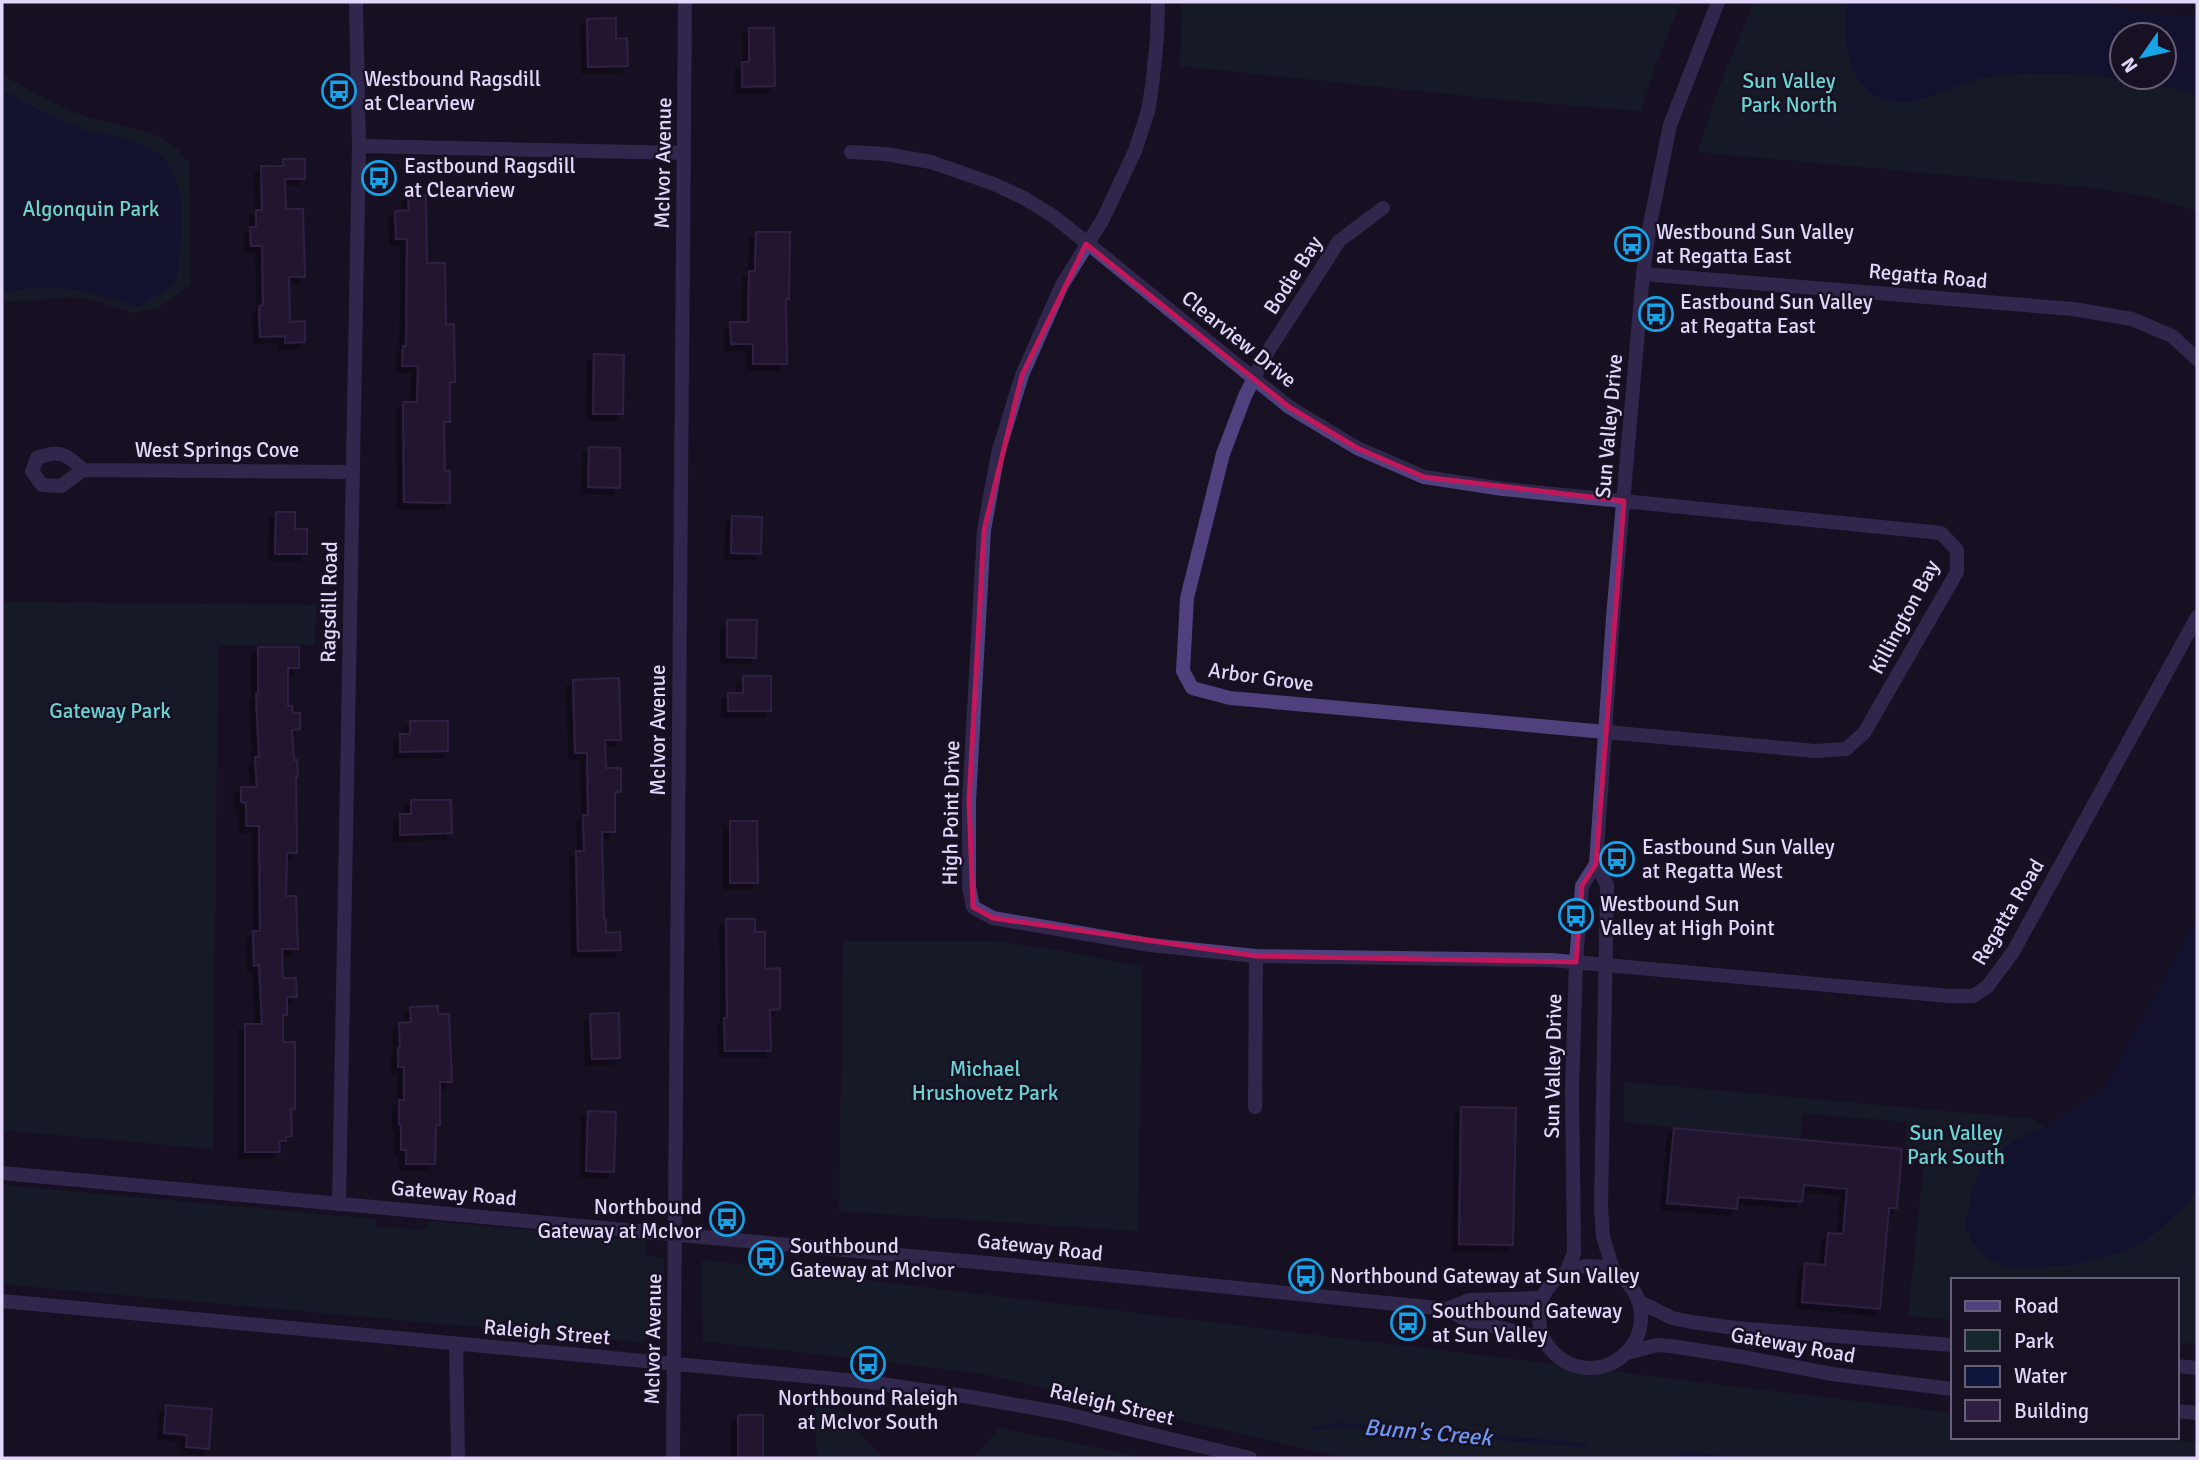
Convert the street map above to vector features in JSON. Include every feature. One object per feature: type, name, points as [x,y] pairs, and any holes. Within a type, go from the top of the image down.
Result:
[{"type":"street","name":"Ragsdill Road","points":[[339,1204],[359,146],[356,2]]},
{"type":"street","name":"McIvor Avenue","points":[[673,1458],[685,2]]},
{"type":"street","points":[[1086,244],[1103,219],[1135,151],[1148,111],[1157,39],[1158,2]]},
{"type":"street","name":"Sun Valley Drive","points":[[1566,1272],[1574,1253],[1572,1089],[1583,962],[1582,886],[1596,863],[1643,274],[1650,223],[1670,125],[1718,2]]},
{"type":"street","points":[[359,146],[684,153]]},
{"type":"street","name":"Clearview Drive","points":[[851,152],[886,154],[931,162],[994,184],[1024,198],[1053,216],[1289,407],[1356,448],[1424,477],[1503,489],[1624,501]]},
{"type":"street","name":"Bodie Bay","points":[[1254,379],[1265,356],[1339,242],[1383,208]]},
{"type":"street","name":"High Point Drive","points":[[1086,244],[1062,285],[1022,375],[998,453],[984,530],[969,801],[969,887],[973,907],[993,918],[1150,945],[1256,956],[1583,962]]},
{"type":"street","name":"Regatta Road","points":[[1643,274],[2073,309],[2133,319],[2172,336],[2197,359]]},
{"type":"street","name":"Arbor Grove","points":[[1254,379],[1223,454],[1187,598],[1183,671],[1192,688],[1230,698],[1605,733]]},
{"type":"street","name":"West Springs Cove","points":[[83,470],[352,472]]},
{"type":"street","name":"Killington Bay","points":[[1605,733],[1815,751],[1846,749],[1864,733],[1957,572],[1957,550],[1941,533],[1624,501]]},
{"type":"street","name":"Regatta Road","points":[[1583,962],[1973,996],[1987,986],[2013,952],[2197,617]]},
{"type":"street","name":"Sun Valley Drive","points":[[1596,863],[1607,885],[1601,1206],[1603,1237],[1614,1272]]},
{"type":"street","points":[[1255,1107],[1256,956]]},
{"type":"street","name":"Gateway Road","points":[[2,1173],[1036,1268],[1447,1309],[1466,1320],[1543,1338],[1550,1350],[1573,1367],[1602,1368],[1627,1353],[1657,1345],[1744,1357],[1832,1374],[1951,1389]]},
{"type":"street","points":[[1543,1338],[1538,1318],[1542,1297],[1556,1278],[1566,1272],[1590,1266],[1614,1272]]},
{"type":"street","name":"Gateway Road","points":[[1614,1272],[1629,1284],[1639,1301],[1672,1318],[1735,1328],[1951,1345]]},
{"type":"street","name":"Gateway Road","points":[[1447,1309],[1469,1300],[1542,1297]]},
{"type":"street","name":"Raleigh Street","points":[[2,1301],[868,1382],[1062,1413],[1250,1458]]},
{"type":"street","points":[[1627,1353],[1640,1329],[1639,1301]]},
{"type":"street","points":[[456,1345],[458,1458]]},
{"type":"street","points":[[2178,1366],[2197,1368]]},
{"type":"street","points":[[2178,1411],[2197,1413]]},
{"type":"highlighted area","points":[[1086,244],[1289,407],[1357,448],[1424,477],[1624,501],[1596,864],[1582,886],[1576,962],[1256,956],[993,918],[973,907],[969,801],[984,530],[1022,375]]},
{"type":"green space","points":[[1182,2],[1681,2],[1656,63],[1641,111],[1527,102],[1180,66]]},
{"type":"green space","name":"Sun Valley Park North","points":[[1754,2],[1848,2],[1845,20],[1873,94],[1887,99],[1914,100],[1984,78],[2033,74],[2108,77],[2108,91],[2178,90],[2197,96],[2197,211],[2150,197],[2096,188],[1698,152],[1715,98]]},
{"type":"green space","name":"Algonquin Park","points":[[2,75],[69,110],[154,135],[179,151],[189,163],[191,285],[158,308],[134,313],[82,297],[2,302]]},
{"type":"green space","name":"Gateway Park","points":[[2,602],[316,605],[315,645],[218,645],[213,1149],[2,1130]]},
{"type":"green space","name":"Michael Hrushovetz Park","points":[[843,941],[993,941],[1069,952],[1142,967],[1138,1231],[839,1211]]},
{"type":"green space","name":"Sun Valley Park South","points":[[1624,1082],[2034,1119],[2044,1127],[2016,1140],[1988,1158],[2184,1207],[2197,1190],[2197,1344],[2178,1342],[2178,1278],[1951,1278],[1951,1320],[1908,1316],[1925,1153],[1905,1150],[1907,1122],[1803,1113],[1800,1140],[1624,1122]]},
{"type":"green space","points":[[2,1185],[376,1219],[377,1227],[427,1230],[428,1221],[647,1241],[645,1254],[664,1259],[664,1319],[657,1334],[641,1342],[2,1284]]},
{"type":"green space","points":[[702,1260],[1951,1413],[1951,1439],[2166,1439],[2197,1443],[2197,1458],[1345,1458],[979,1373],[703,1341]]},
{"type":"green space","points":[[815,1406],[855,1414],[861,1435],[883,1458],[817,1458]]},
{"type":"green space","points":[[1000,1428],[1145,1458],[972,1458]]},
{"type":"water","points":[[1848,2],[2088,2],[2153,14],[2197,15],[2197,96],[2178,90],[2178,21],[2108,21],[2108,77],[2059,73],[2004,75],[1981,78],[1921,99],[1896,102],[1870,92],[1861,83],[1849,58],[1846,29]]},
{"type":"water","name":"Algonquin Park","points":[[2,90],[74,125],[134,141],[160,155],[170,167],[180,198],[181,234],[176,283],[138,307],[71,289],[38,288],[2,294]]},
{"type":"water","points":[[2197,916],[2197,1190],[2184,1207],[2144,1243],[2124,1252],[2075,1265],[2025,1268],[2006,1267],[1989,1260],[1975,1245],[1965,1226],[1972,1190],[1987,1158],[2044,1127],[2104,1089]]},
{"type":"building","points":[[616,18],[616,39],[627,38],[628,66],[588,67],[587,19]]},
{"type":"building","points":[[749,28],[774,28],[775,86],[742,87],[742,62],[749,62]]},
{"type":"building","points":[[283,159],[305,159],[305,179],[285,179],[286,209],[303,209],[305,277],[289,277],[290,322],[305,321],[305,342],[285,343],[285,336],[260,337],[259,306],[263,305],[262,246],[251,246],[250,227],[256,227],[256,210],[262,210],[261,166],[283,166]]},
{"type":"building","points":[[408,195],[426,195],[427,263],[445,263],[446,325],[454,324],[455,382],[450,382],[450,422],[444,422],[445,471],[450,471],[450,503],[404,502],[403,402],[417,402],[418,366],[402,366],[403,346],[406,346],[407,239],[396,239],[395,211],[409,210]]},
{"type":"building","points":[[756,232],[790,232],[789,299],[786,299],[787,364],[753,364],[753,344],[731,344],[730,322],[748,322],[749,271],[755,271]]},
{"type":"building","points":[[594,354],[624,355],[623,414],[593,414]]},
{"type":"building","points":[[589,447],[620,448],[620,488],[588,487]]},
{"type":"building","points":[[276,512],[295,512],[295,529],[307,529],[307,554],[275,554]]},
{"type":"building","points":[[732,516],[762,517],[761,554],[731,553]]},
{"type":"building","points":[[727,620],[757,620],[756,658],[727,657]]},
{"type":"building","points":[[258,647],[299,647],[299,668],[288,668],[288,706],[292,706],[293,713],[300,713],[300,729],[292,730],[298,776],[297,853],[287,853],[286,896],[296,896],[298,949],[282,949],[283,978],[296,978],[297,997],[287,997],[287,1015],[283,1015],[283,1042],[295,1042],[295,1109],[291,1109],[292,1136],[286,1137],[286,1141],[279,1141],[280,1152],[245,1152],[245,1024],[262,1024],[259,965],[254,966],[253,931],[260,931],[259,826],[246,826],[246,803],[241,802],[241,787],[257,787],[255,757],[259,757],[256,694]]},
{"type":"building","points":[[743,676],[771,676],[771,711],[728,711],[728,693],[743,693]]},
{"type":"building","points":[[619,678],[621,740],[605,740],[606,768],[621,768],[621,792],[615,792],[615,832],[602,832],[606,933],[620,932],[621,950],[578,951],[576,851],[584,851],[583,815],[588,815],[587,753],[575,753],[573,680]]},
{"type":"building","points":[[410,721],[448,721],[448,751],[400,752],[400,734],[410,734]]},
{"type":"building","points":[[411,800],[451,800],[452,833],[400,835],[400,814],[411,814]]},
{"type":"building","points":[[730,821],[757,821],[758,883],[730,883]]},
{"type":"building","points":[[726,919],[755,919],[755,932],[765,932],[765,969],[780,968],[780,1009],[770,1010],[771,1051],[725,1051]]},
{"type":"building","points":[[438,1006],[438,1014],[449,1014],[452,1082],[440,1082],[440,1125],[436,1125],[435,1164],[406,1164],[406,1150],[401,1150],[399,1125],[399,1100],[404,1100],[404,1067],[398,1067],[399,1023],[411,1022],[410,1007]]},
{"type":"building","points":[[619,1013],[620,1058],[592,1059],[590,1014]]},
{"type":"building","points":[[1461,1107],[1516,1108],[1513,1245],[1459,1244]]},
{"type":"building","points":[[588,1111],[616,1112],[614,1172],[586,1171]]},
{"type":"building","points":[[1674,1128],[1902,1149],[1897,1208],[1889,1208],[1880,1309],[1802,1302],[1805,1263],[1825,1265],[1828,1233],[1843,1234],[1847,1189],[1804,1185],[1802,1202],[1738,1197],[1737,1209],[1667,1203]]},
{"type":"building","points":[[166,1405],[212,1409],[209,1449],[186,1447],[187,1435],[164,1433]]},
{"type":"building","points":[[738,1415],[763,1415],[763,1458],[738,1458]]},
{"type":"waterway","name":"Bunn's Creek","points":[[1313,1428],[1338,1425],[1584,1445]]},
{"type":"waterway","name":"Bunn's Creek","points":[[1681,1454],[1723,1458]]},
{"type":"place","name":"Westbound Ragsdill at Clearview","points":[[339,91]]},
{"type":"place","name":"Eastbound Ragsdill at Clearview","points":[[379,178]]},
{"type":"place","name":"Westbound Sun Valley at Regatta East","points":[[1632,244]]},
{"type":"place","name":"Eastbound Sun Valley at Regatta East","points":[[1656,314]]},
{"type":"place","name":"Eastbound Sun Valley at Regatta West","points":[[1617,859]]},
{"type":"place","name":"Westbound Sun Valley at High Point","points":[[1576,916]]},
{"type":"place","name":"Northbound Gateway at McIvor","points":[[727,1219]]},
{"type":"place","name":"Southbound Gateway at McIvor","points":[[766,1258]]},
{"type":"place","name":"Northbound Gateway at Sun Valley","points":[[1306,1276]]},
{"type":"place","name":"Southbound Gateway at Sun Valley","points":[[1408,1323]]},
{"type":"place","name":"Northbound Raleigh at McIvor South","points":[[868,1364]]}]
